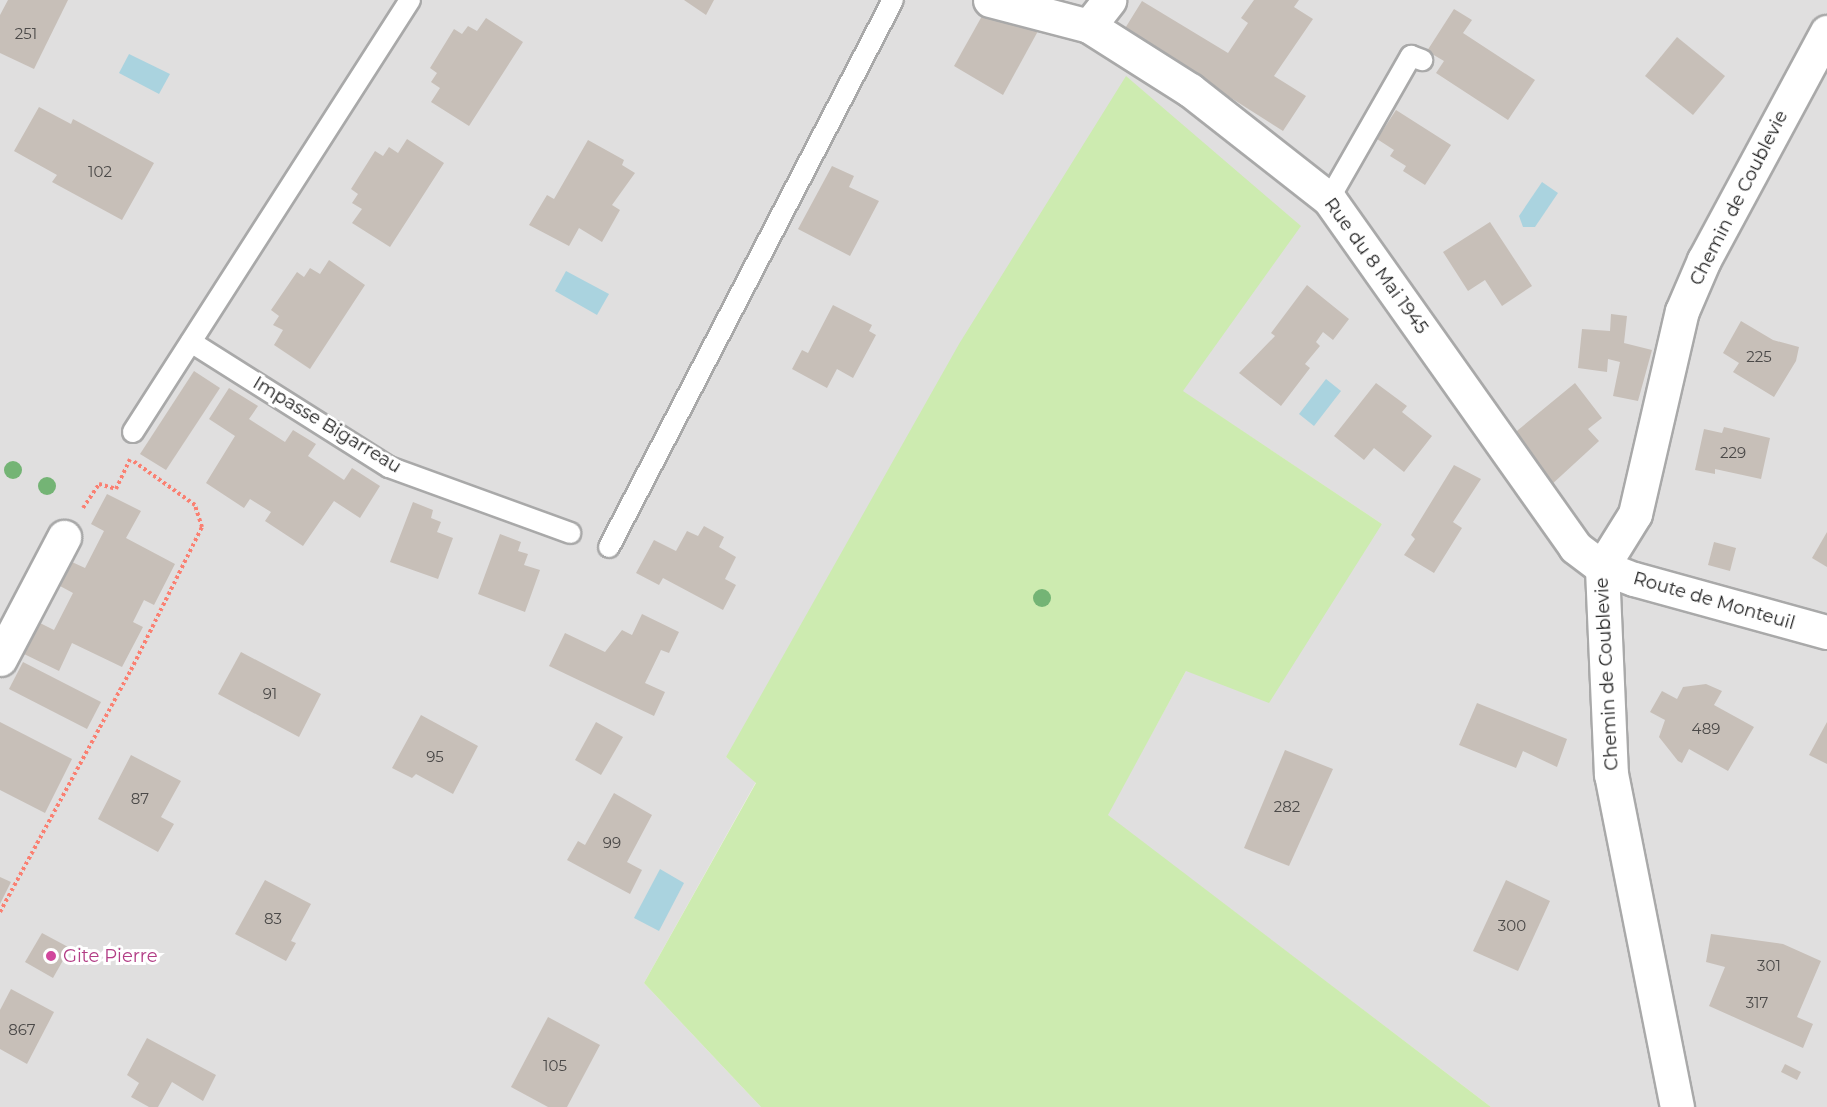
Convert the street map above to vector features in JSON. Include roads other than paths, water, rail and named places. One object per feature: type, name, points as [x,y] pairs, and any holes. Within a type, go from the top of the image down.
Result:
[{"type":"street","name":"Rue du 8 Mai 1945","points":[[990,0],[1089,26],[1190,90],[1329,199],[1575,547],[1602,567]]},
{"type":"street","points":[[1089,26],[1109,0]]},
{"type":"street","name":"Chemin de Coublevie","points":[[1677,1107],[1611,775],[1602,567],[1635,514],[1682,311],[1704,260],[1827,32]]},
{"type":"street","points":[[0,659],[64,537]]},
{"type":"street","name":"Route de Monteuil","points":[[1602,567],[1827,632]]},
{"type":"lane","points":[[133,432],[410,0]]},
{"type":"lane","points":[[609,547],[892,0]]},
{"type":"lane","points":[[1329,199],[1411,56],[1422,60]]},
{"type":"lane","name":"Impasse Bigarreau","points":[[191,342],[389,467],[570,533]]},
{"type":"water","points":[[129,54],[170,74],[159,94],[119,73]]},
{"type":"water","points":[[1542,182],[1558,193],[1535,227],[1523,227],[1519,216]]},
{"type":"water","points":[[566,271],[609,294],[597,315],[555,291]]},
{"type":"water","points":[[1326,379],[1341,391],[1314,426],[1299,414]]},
{"type":"water","points":[[660,869],[684,883],[659,931],[634,918]]},
{"type":"place","name":"Gite Pierre","points":[[51,956]]}]
